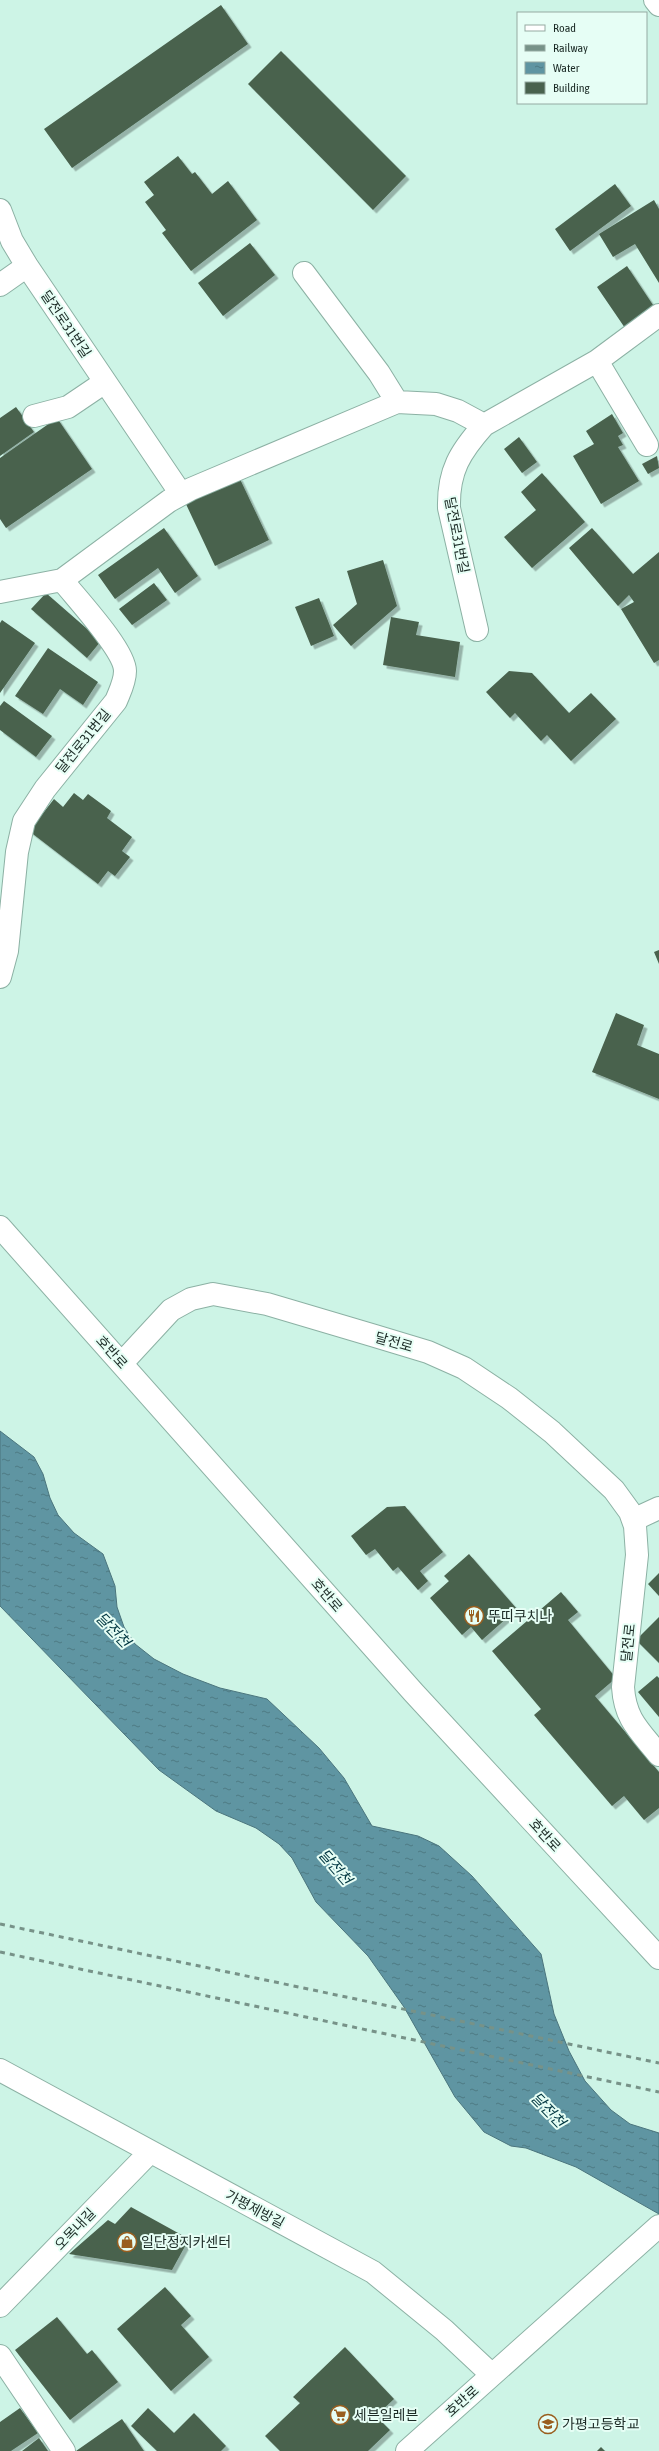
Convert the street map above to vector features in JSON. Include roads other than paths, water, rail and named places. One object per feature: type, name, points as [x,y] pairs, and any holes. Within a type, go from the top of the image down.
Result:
[{"type":"street","points":[[655,0],[659,4]]},
{"type":"street","name":"달전로31번길","points":[[0,210],[12,241],[27,266],[181,494]]},
{"type":"street","points":[[0,285],[27,266]]},
{"type":"street","points":[[304,273],[375,368],[397,402]]},
{"type":"street","name":"달전로31번길","points":[[477,630],[449,508],[449,490],[457,462],[466,445],[484,425],[596,361],[659,315]]},
{"type":"street","points":[[596,361],[647,445]]},
{"type":"street","points":[[34,416],[68,407],[105,382]]},
{"type":"street","points":[[0,592],[62,580],[181,494],[397,402],[436,404],[458,411],[484,425]]},
{"type":"street","name":"달전로31번길","points":[[0,977],[7,951],[17,852],[24,821],[45,789],[116,701],[123,686],[125,670],[120,655],[110,640],[62,580]]},
{"type":"street","name":"호반로","points":[[0,1227],[414,1693],[659,1958]]},
{"type":"street","name":"달전로","points":[[122,1363],[171,1310],[191,1299],[213,1294],[267,1304],[428,1352],[464,1368],[509,1398],[552,1432],[614,1490],[623,1500],[633,1520],[637,1555],[623,1687],[624,1706],[631,1720],[659,1755]]},
{"type":"street","points":[[633,1520],[659,1508]]},
{"type":"street","name":"가평제방길","points":[[0,2070],[373,2272],[444,2330],[491,2374]]},
{"type":"street","name":"오목내길","points":[[0,2306],[150,2152]]},
{"type":"street","name":"호반로","points":[[407,2451],[491,2374],[659,2226]]},
{"type":"street","points":[[0,2356],[64,2451]]},
{"type":"water","name":"달전천","points":[[0,1431],[34,1457],[43,1474],[50,1498],[58,1515],[74,1533],[103,1554],[115,1586],[117,1607],[124,1627],[135,1644],[154,1659],[183,1674],[220,1688],[267,1699],[319,1748],[344,1778],[372,1826],[418,1836],[439,1846],[472,1876],[541,1954],[554,2014],[569,2051],[585,2081],[611,2110],[630,2124],[659,2133],[659,2214],[576,2167],[526,2148],[511,2146],[484,2132],[455,2097],[404,2007],[368,1956],[316,1902],[292,1858],[279,1844],[256,1828],[216,1811],[159,1770],[0,1606]]},
{"type":"railway","points":[[0,1924],[659,2063]]},
{"type":"railway","points":[[0,1952],[659,2092]]},
{"type":"place","name":"뚜띠쿠치나","points":[[474,1616]]},
{"type":"place","name":"일단정지카센터","points":[[127,2242]]},
{"type":"place","name":"세븐일레븐","points":[[340,2415]]},
{"type":"place","name":"가평고등학교","points":[[548,2424]]}]
